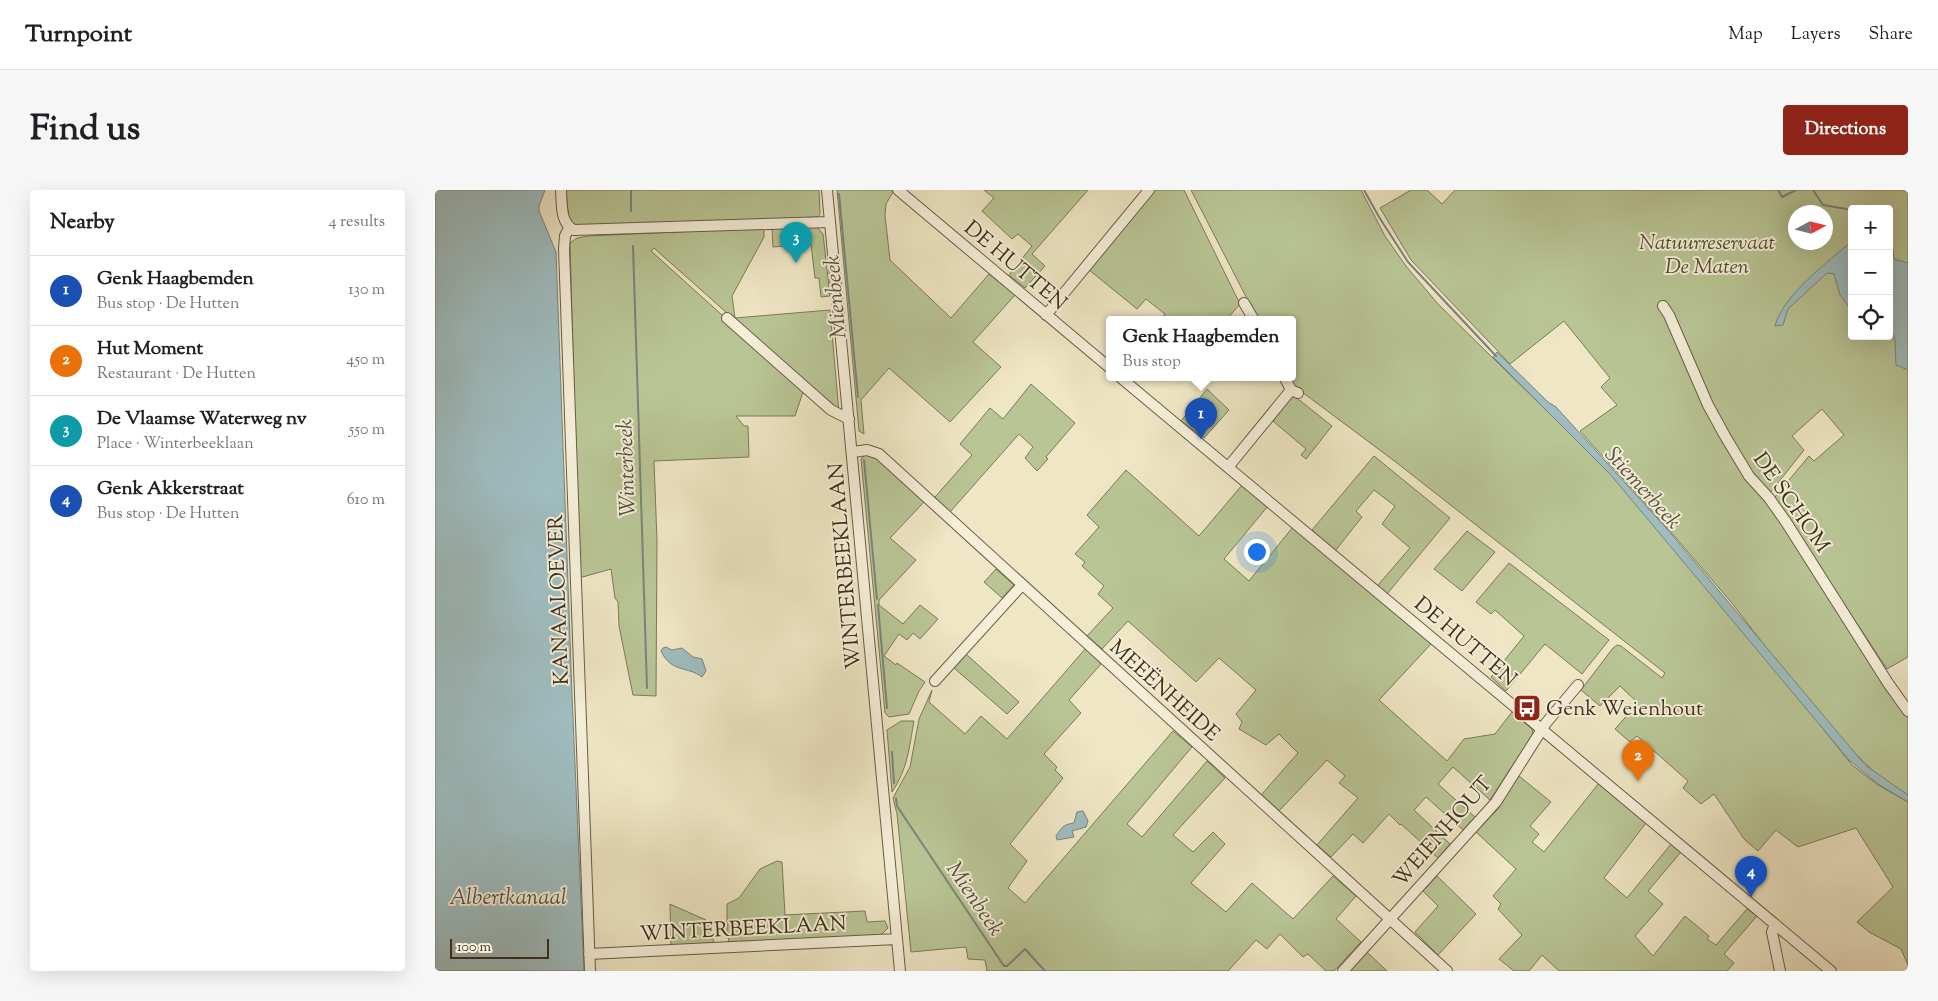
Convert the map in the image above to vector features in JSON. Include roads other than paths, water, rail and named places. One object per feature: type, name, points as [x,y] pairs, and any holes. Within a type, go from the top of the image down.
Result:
[{"type":"street","points":[[561,190],[564,219],[569,228],[574,230],[830,222]]},
{"type":"street","name":"WINTERBEEKLAAN","points":[[827,190],[853,452],[900,971]]},
{"type":"street","name":"DE HUTTEN","points":[[899,190],[1106,365]]},
{"type":"street","points":[[1046,315],[1149,190]]},
{"type":"street","name":"KANAALOEVER","points":[[569,228],[565,236],[564,249],[590,971]]},
{"type":"street","points":[[1245,303],[1252,316]]},
{"type":"street","name":"DE SCHOM","points":[[1663,306],[1708,406],[1749,476],[1769,498],[1786,522],[1888,683],[1908,711]]},
{"type":"street","points":[[727,318],[831,410],[849,419]]},
{"type":"street","name":"DE HUTTEN","points":[[1125,381],[1229,466],[1831,971]]},
{"type":"street","points":[[1229,466],[1295,392],[1287,381]]},
{"type":"street","name":"MEEËNHEIDE","points":[[853,452],[867,450],[879,454],[1447,971]]},
{"type":"street","points":[[935,681],[1022,585]]},
{"type":"street","name":"WEIENHOUT","points":[[1343,971],[1496,802],[1543,729],[1578,685]]},
{"type":"street","points":[[1775,924],[1772,932],[1780,971]]},
{"type":"street","name":"WINTERBEEKLAAN","points":[[589,954],[897,939]]},
{"type":"water","name":"Albertkanaal","points":[[435,190],[545,190],[539,211],[556,252],[584,971],[435,971]]},
{"type":"water","points":[[1848,244],[1848,306],[1840,295],[1834,274],[1827,273],[1788,309],[1783,325],[1775,326],[1779,315],[1796,291]]},
{"type":"water","points":[[1893,249],[1894,259],[1908,263],[1908,370],[1896,365],[1893,334]]},
{"type":"water","points":[[1497,352],[1548,402],[1556,407],[1667,529],[1865,765],[1908,795],[1908,802],[1878,784],[1849,760],[1610,474],[1493,357]]},
{"type":"water","points":[[666,647],[672,650],[682,648],[693,657],[702,659],[706,671],[702,677],[670,663],[661,651]]},
{"type":"water","points":[[1083,811],[1088,821],[1086,827],[1072,831],[1074,837],[1057,840],[1056,836],[1061,829],[1065,825],[1074,823],[1077,812]]},
{"type":"waterway","name":"Winterbeek","points":[[631,190],[631,211]]},
{"type":"waterway","name":"Stiemerbeek","points":[[1364,190],[1408,262],[1496,356]]},
{"type":"waterway","points":[[1778,190],[1782,197],[1796,190]]},
{"type":"waterway","points":[[1813,190],[1823,205],[1848,209]]},
{"type":"waterway","name":"Mienbeek","points":[[839,194],[858,397]]},
{"type":"waterway","name":"Winterbeek","points":[[633,246],[647,688]]},
{"type":"waterway","name":"Mienbeek","points":[[864,460],[877,599]]},
{"type":"waterway","name":"Mienbeek","points":[[878,605],[887,708]]},
{"type":"waterway","name":"Mienbeek","points":[[892,752],[894,783]]},
{"type":"waterway","name":"Mienbeek","points":[[896,798],[897,806],[1004,966],[1007,966],[1025,949],[1045,971]]},
{"type":"place","name":"De Vlaamse Waterweg nv","points":[[796,263]]},
{"type":"place","name":"Genk Haagbemden","points":[[1201,439]]},
{"type":"place","name":"Genk Weienhout","points":[[1527,708]]},
{"type":"place","name":"Hut Moment","points":[[1638,781]]},
{"type":"place","name":"Genk Akkerstraat","points":[[1751,897]]},
{"type":"park label","name":"Natuurreservaat De Maten","points":[[1707,254]]}]
